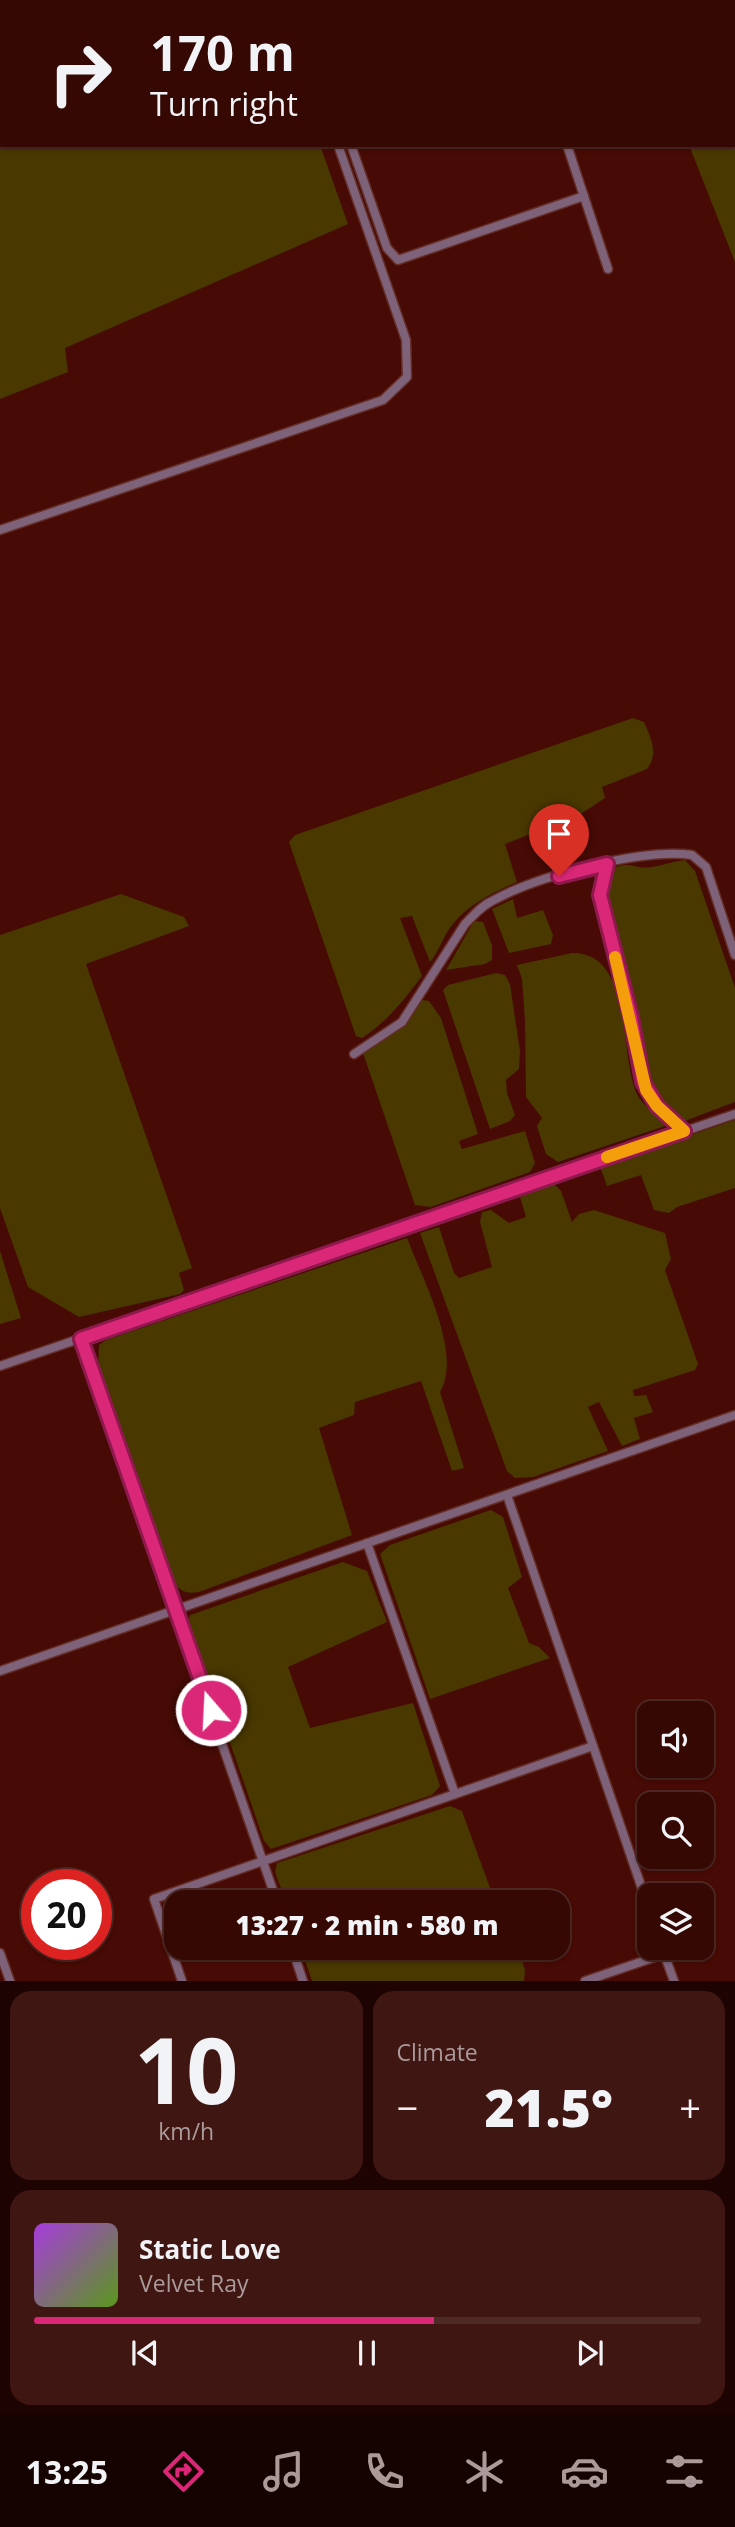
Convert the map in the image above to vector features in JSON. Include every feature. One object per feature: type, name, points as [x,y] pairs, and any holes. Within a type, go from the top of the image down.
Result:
[{"type":"lane","points":[[0,530],[383,400],[407,377],[406,340],[339,147]]},
{"type":"lane","points":[[352,147],[387,248],[398,260],[584,196]]},
{"type":"lane","points":[[568,147],[608,269]]},
{"type":"lane","points":[[354,1054],[402,1022],[465,924],[492,900],[520,888],[607,864],[661,854],[692,855],[700,859],[706,867],[735,955]]},
{"type":"lane","points":[[607,864],[600,895],[631,1017],[643,1082],[657,1106],[684,1131]]},
{"type":"lane","points":[[0,1366],[735,1114]]},
{"type":"lane","points":[[81,1339],[273,1890]]},
{"type":"lane","points":[[0,1671],[735,1415]]},
{"type":"lane","points":[[507,1495],[640,1883]]},
{"type":"lane","points":[[367,1543],[455,1794]]},
{"type":"lane","points":[[182,1981],[154,1899],[593,1746]]},
{"type":"lane","points":[[0,1953],[9,1981]]},
{"type":"lane","points":[[296,1960],[303,1981]]},
{"type":"lane","points":[[585,1981],[640,1960]]},
{"type":"lane","points":[[666,1960],[674,1981]]},
{"type":"shaded area","points":[[0,147],[321,147],[348,224],[65,348],[68,372],[0,399]]},
{"type":"shaded area","points":[[690,147],[735,147],[735,262]]},
{"type":"shaded area","points":[[633,718],[644,722],[651,740],[653,758],[647,769],[602,787],[605,798],[579,815],[505,844],[517,882],[482,899],[459,917],[430,962],[412,916],[400,918],[422,976],[380,1025],[362,1038],[356,1036],[289,842],[295,835]]},
{"type":"shaded area","points":[[685,860],[695,871],[735,988],[735,1102],[682,1122],[663,1107],[651,1092],[644,1075],[629,989],[603,891],[609,870],[616,867],[652,867]]},
{"type":"shaded area","points":[[121,894],[184,917],[189,926],[86,964],[192,1268],[179,1273],[184,1290],[180,1294],[79,1317],[28,1287],[0,1208],[0,935]]},
{"type":"shaded area","points":[[513,899],[517,918],[543,910],[553,935],[551,944],[509,953],[492,909]]},
{"type":"shaded area","points":[[474,921],[483,922],[492,945],[492,960],[485,964],[446,970]]},
{"type":"shaded area","points":[[572,953],[592,957],[606,969],[615,987],[621,1009],[637,1094],[647,1107],[668,1125],[558,1162],[546,1154],[537,1126],[542,1118],[526,1097],[525,1021],[522,979],[517,965]]},
{"type":"shaded area","points":[[496,973],[505,975],[510,984],[520,1051],[519,1069],[506,1080],[507,1093],[515,1115],[510,1121],[490,1129],[443,990],[448,985]]},
{"type":"shaded area","points":[[422,1000],[429,1001],[441,1018],[478,1134],[459,1141],[462,1149],[525,1131],[535,1163],[530,1172],[431,1207],[415,1205],[363,1053],[406,1023]]},
{"type":"shaded area","points":[[735,1120],[735,1188],[677,1207],[669,1213],[654,1210],[641,1175],[607,1186],[600,1166]]},
{"type":"shaded area","points":[[554,1184],[561,1191],[572,1222],[579,1214],[594,1210],[665,1233],[671,1259],[665,1270],[698,1364],[695,1370],[633,1390],[634,1396],[646,1395],[653,1412],[634,1418],[640,1439],[622,1446],[599,1402],[588,1407],[608,1451],[533,1477],[515,1478],[507,1471],[420,1233],[439,1227],[454,1273],[459,1278],[492,1267],[480,1222],[482,1212],[491,1210],[509,1223],[526,1217],[520,1197]]},
{"type":"shaded area","points":[[407,1238],[444,1337],[446,1376],[440,1392],[464,1468],[452,1471],[421,1381],[355,1402],[354,1415],[319,1428],[352,1535],[199,1592],[181,1590],[173,1582],[98,1367],[99,1345],[106,1340]]},
{"type":"shaded area","points":[[0,1251],[21,1318],[0,1324]]},
{"type":"shaded area","points":[[491,1510],[503,1517],[522,1577],[508,1588],[529,1643],[539,1647],[550,1658],[430,1699],[380,1554],[390,1545]]},
{"type":"shaded area","points":[[343,1562],[367,1571],[387,1622],[288,1667],[310,1728],[413,1703],[440,1786],[432,1795],[271,1849],[264,1841],[188,1621],[190,1615]]},
{"type":"shaded area","points":[[450,1806],[462,1811],[490,1888],[282,1890],[275,1872],[277,1863]]},
{"type":"shaded area","points":[[305,1960],[522,1960],[525,1970],[524,1981],[312,1981]]},
{"type":"slow traffic","points":[[607,1157],[684,1131],[657,1106],[646,1090],[615,957]]},
{"type":"route","points":[[211,1710],[81,1339],[684,1131],[657,1106],[643,1082],[631,1017],[600,895],[600,884],[607,864],[559,876]]}]
